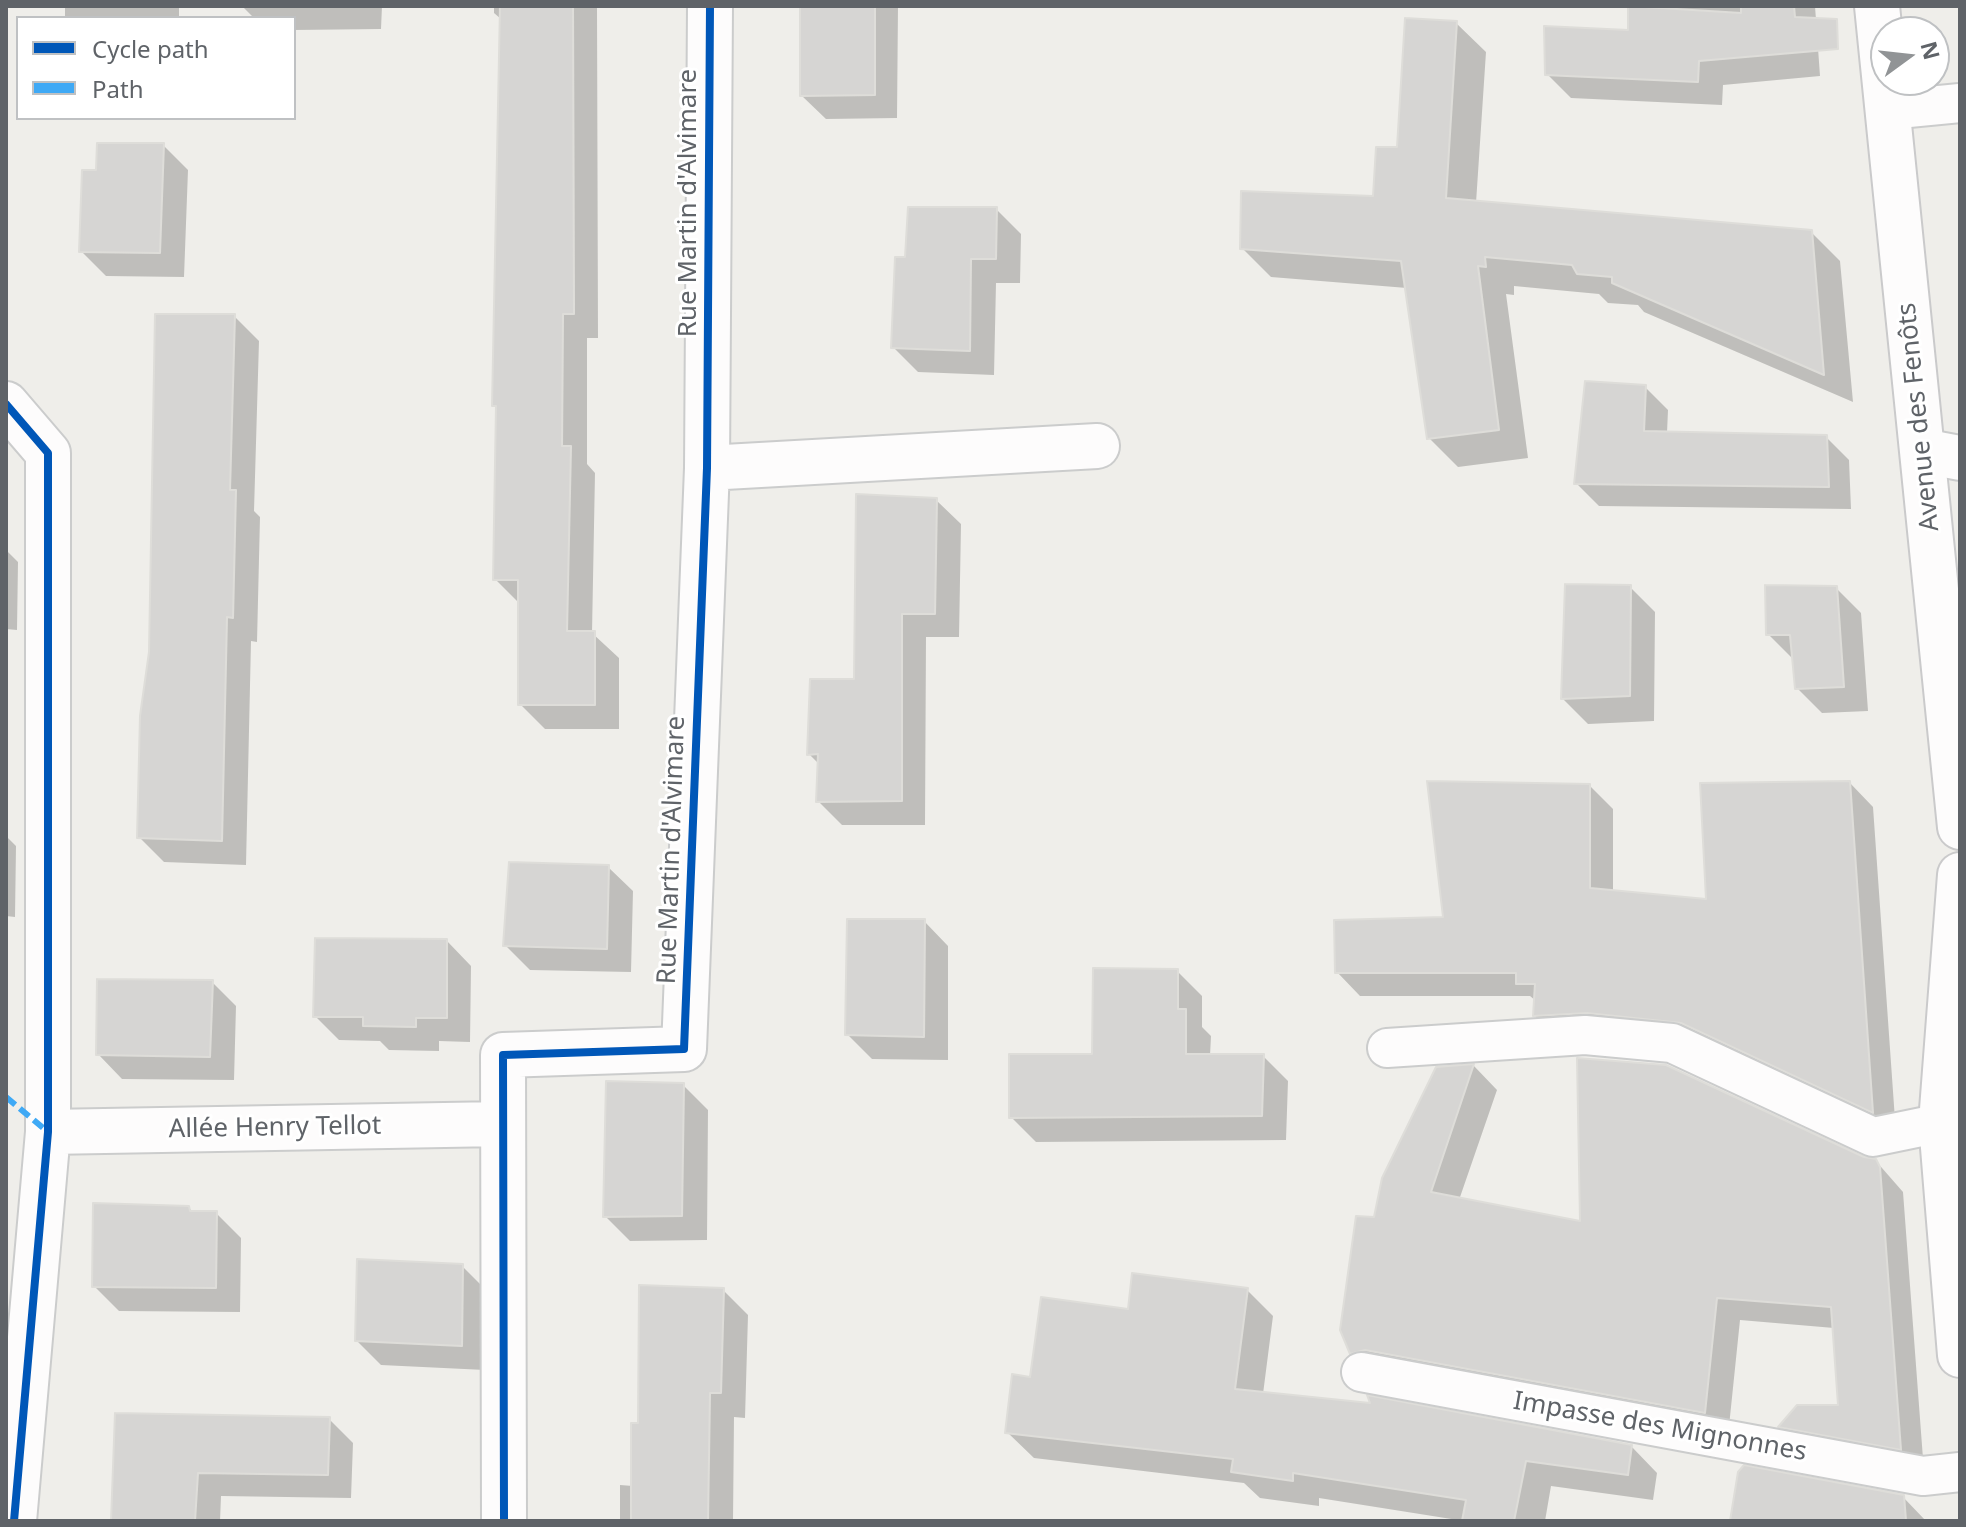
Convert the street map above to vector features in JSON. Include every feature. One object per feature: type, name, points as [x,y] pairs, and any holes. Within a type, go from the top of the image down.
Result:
[{"type":"street","name":"Rue Martin d'Alvimare","points":[[504,1521],[503,1055],[684,1049],[707,468],[710,6]]},
{"type":"street","name":"Avenue des Fenôts","points":[[1877,6],[1888,110],[1941,454],[1960,827]]},
{"type":"street","points":[[6,404],[48,453],[48,1132],[14,1521]]},
{"type":"street","points":[[707,468],[1097,446]]},
{"type":"street","points":[[1960,875],[1950,1122],[1960,1355]]},
{"type":"street","name":"Allée Henry Tellot","points":[[48,1132],[501,1124]]},
{"type":"lane","points":[[1888,110],[1960,103]]},
{"type":"lane","points":[[1387,1048],[1585,1035],[1672,1043],[1873,1137],[1950,1122]]},
{"type":"lane","name":"Impasse des Mignonnes","points":[[1361,1372],[1923,1476],[1960,1472]]},
{"type":"building","points":[[500,6],[573,6],[574,314],[563,314],[562,446],[571,446],[567,631],[595,631],[595,705],[518,705],[518,580],[493,580],[496,406],[492,406]]},
{"type":"building","points":[[800,6],[875,6],[875,95],[800,96]]},
{"type":"building","points":[[1628,6],[1741,13],[1741,6],[1794,6],[1795,17],[1837,19],[1838,49],[1699,61],[1698,82],[1545,75],[1544,26],[1628,30]]},
{"type":"building","points":[[1405,18],[1457,21],[1446,198],[1812,230],[1824,375],[1612,283],[1612,277],[1577,274],[1572,265],[1485,257],[1486,267],[1478,266],[1499,430],[1427,439],[1401,261],[1240,249],[1241,191],[1373,196],[1376,147],[1397,147]]},
{"type":"building","points":[[97,143],[164,143],[160,253],[79,252],[82,170],[96,170]]},
{"type":"building","points":[[908,207],[997,207],[996,259],[971,259],[970,351],[891,348],[895,257],[905,257]]},
{"type":"building","points":[[155,314],[235,314],[230,490],[236,490],[233,618],[227,617],[222,841],[137,838],[140,716],[149,652]]},
{"type":"building","points":[[1585,381],[1646,385],[1644,431],[1827,435],[1829,487],[1574,484]]},
{"type":"building","points":[[856,494],[937,498],[935,614],[902,614],[902,801],[816,802],[818,754],[807,755],[810,679],[854,679]]},
{"type":"building","points":[[1565,584],[1631,585],[1630,696],[1561,699]]},
{"type":"building","points":[[1765,585],[1837,586],[1844,687],[1795,689],[1790,635],[1766,635]]},
{"type":"building","points":[[1427,781],[1590,784],[1590,888],[1706,899],[1700,783],[1850,781],[1873,1113],[1681,1023],[1587,1013],[1533,1016],[1535,984],[1516,984],[1516,973],[1335,973],[1334,920],[1443,917]]},
{"type":"building","points":[[509,862],[609,865],[607,949],[503,946]]},
{"type":"building","points":[[847,919],[925,919],[924,1037],[845,1035]]},
{"type":"building","points":[[315,938],[447,939],[447,1018],[416,1018],[416,1027],[363,1026],[363,1017],[313,1017]]},
{"type":"building","points":[[1093,968],[1178,969],[1178,1009],[1186,1009],[1186,1054],[1264,1054],[1262,1116],[1009,1118],[1009,1054],[1092,1054]]},
{"type":"building","points":[[97,979],[213,980],[210,1057],[96,1055]]},
{"type":"building","points":[[1577,1058],[1666,1065],[1864,1157],[1876,1159],[1880,1167],[1901,1450],[1778,1427],[1797,1405],[1838,1405],[1831,1307],[1717,1298],[1705,1413],[1365,1350],[1350,1354],[1340,1330],[1356,1216],[1374,1217],[1382,1178],[1436,1067],[1474,1064],[1431,1192],[1580,1221]]},
{"type":"building","points":[[606,1081],[684,1083],[682,1216],[603,1217]]},
{"type":"building","points":[[93,1203],[189,1206],[190,1211],[217,1211],[216,1288],[92,1287]]},
{"type":"building","points":[[357,1259],[463,1264],[462,1346],[355,1341]]},
{"type":"building","points":[[1132,1273],[1248,1288],[1235,1389],[1370,1403],[1367,1395],[1632,1445],[1628,1475],[1526,1461],[1514,1521],[1462,1521],[1466,1500],[1293,1473],[1293,1481],[1231,1472],[1233,1459],[1005,1433],[1012,1374],[1030,1377],[1041,1297],[1128,1309]]},
{"type":"building","points":[[639,1285],[724,1288],[721,1393],[710,1393],[708,1521],[631,1521],[631,1423],[638,1423]]},
{"type":"building","points":[[115,1413],[330,1417],[328,1475],[198,1473],[195,1521],[111,1521]]},
{"type":"building","points":[[1744,1465],[1904,1495],[1906,1521],[1730,1521],[1738,1472]]},
{"type":"marked path","points":[[6,1097],[48,1132]]},
{"type":"cycle path","points":[[504,1521],[503,1055],[684,1049],[707,468],[710,6]]},
{"type":"cycle path","points":[[6,404],[48,453],[48,1132],[14,1521]]}]
